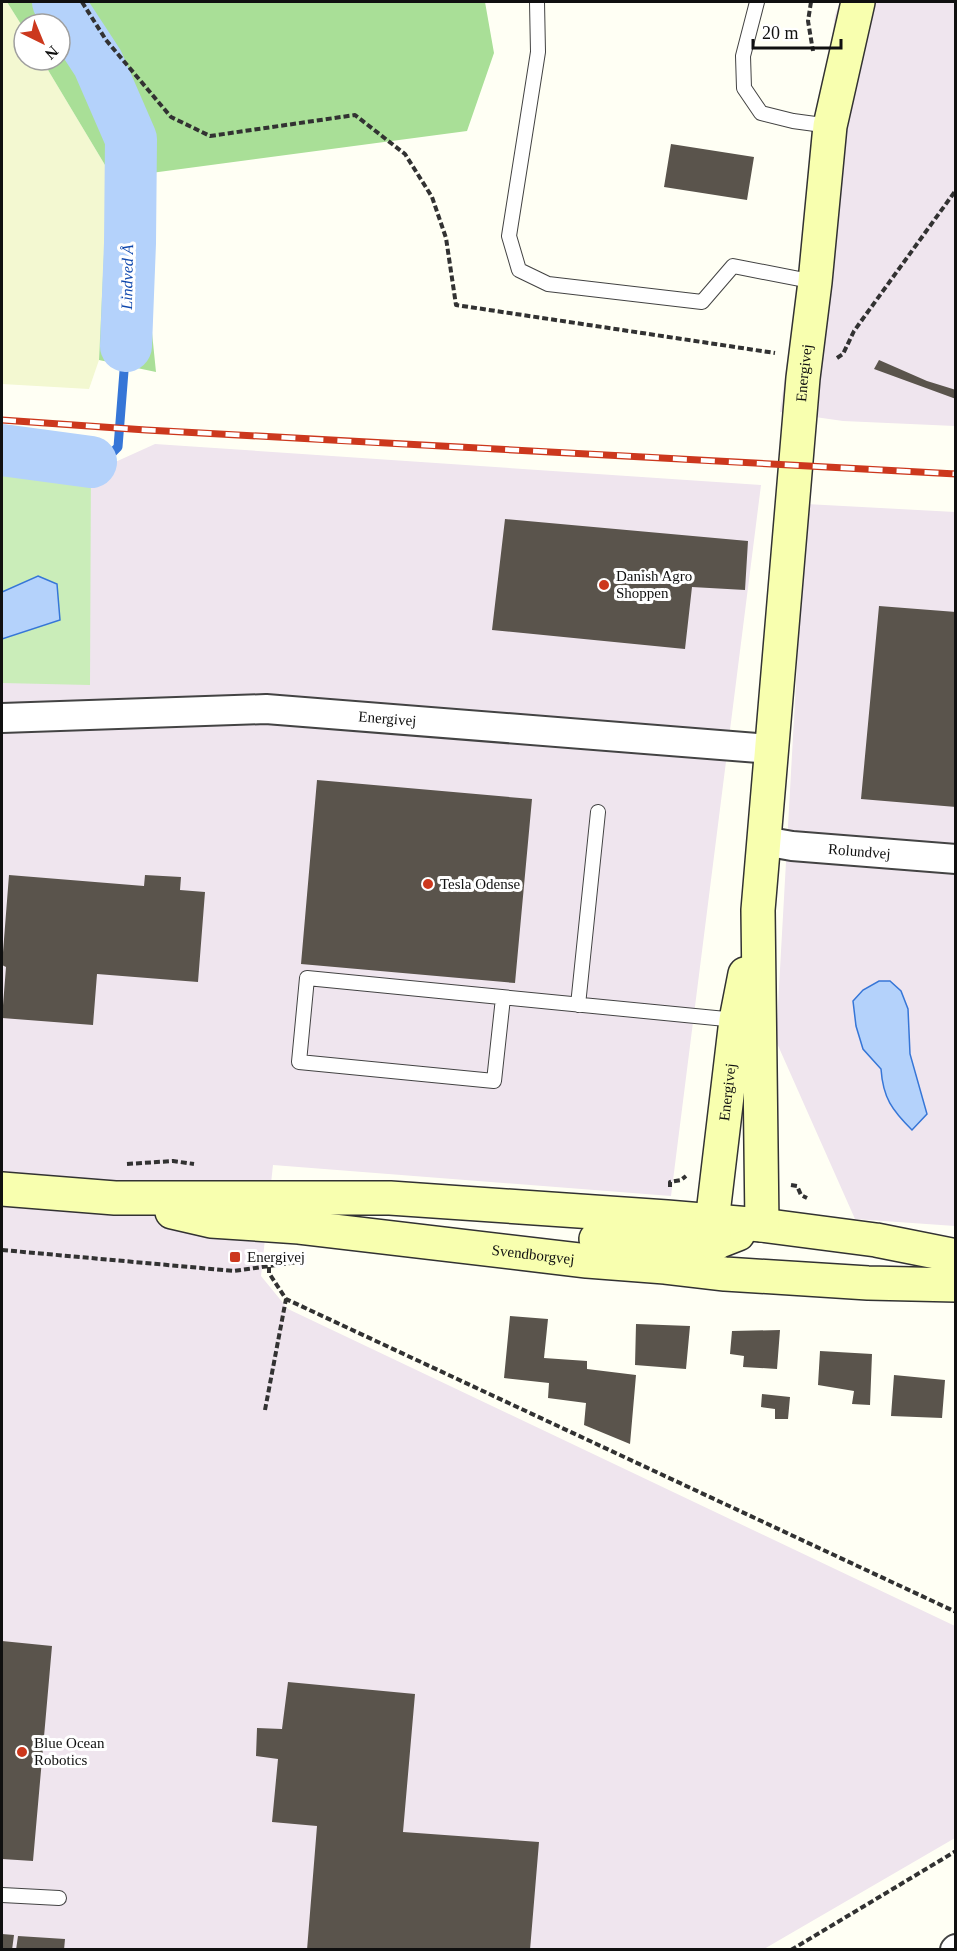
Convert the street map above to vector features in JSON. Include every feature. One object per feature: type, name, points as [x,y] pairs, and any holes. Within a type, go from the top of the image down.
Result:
[{"type":"main road","name":"Energivej","points":[[725,1274],[713,1232],[747,1022],[804,368],[830,126],[858,2]]},
{"type":"main road","name":"Energivej","points":[[747,1022],[762,1225]]},
{"type":"main road","name":"Svendborgvej","points":[[2,1189],[115,1198],[390,1198],[655,1216],[713,1232],[762,1225],[876,1240],[956,1256]]},
{"type":"main road","name":"Svendborgvej","points":[[115,1198],[211,1221],[299,1227],[587,1261],[725,1274],[868,1283],[956,1285]]},
{"type":"main road","points":[[299,1227],[496,1232],[666,1244],[713,1232]]},
{"type":"street","name":"Energivej","points":[[2,718],[266,709],[771,749]]},
{"type":"street","name":"Rolundvej","points":[[764,841],[792,846],[956,859]]},
{"type":"lane","points":[[537,2],[538,52],[509,236],[519,270],[548,284],[702,302],[733,266],[815,282]]},
{"type":"lane","points":[[757,2],[743,56],[744,88],[760,113],[792,122],[830,126]]},
{"type":"lane","points":[[578,1005],[598,812]]},
{"type":"lane","points":[[503,998],[494,1081],[299,1062],[307,978],[747,1022]]},
{"type":"lane","points":[[2,1894],[59,1898]]},
{"type":"path","points":[[82,2],[106,40],[171,117],[210,136],[355,115],[405,154],[432,197],[446,238],[456,305],[804,368],[843,354],[854,331],[956,190]]},
{"type":"path","points":[[2,1250],[234,1271],[269,1267],[269,1273],[286,1299],[956,1612]]},
{"type":"path","points":[[265,1410],[286,1299]]},
{"type":"path","points":[[791,1950],[956,1851]]},
{"type":"shaded area","points":[[840,2],[955,2],[955,426],[843,421],[780,412],[835,15]]},
{"type":"shaded area","points":[[155,444],[761,485],[671,1196],[273,1165],[261,1276],[288,1309],[955,1626],[955,1838],[764,1949],[2,1949],[2,476],[91,473]]},
{"type":"shaded area","points":[[806,504],[955,512],[955,1226],[855,1219],[776,1041]]},
{"type":"green space","points":[[2,2],[7,2],[13,12],[12,72],[49,72],[108,170],[99,360],[89,389],[2,384]]},
{"type":"green space","points":[[7,2],[485,2],[494,53],[467,131],[136,175],[156,372],[99,360],[108,170],[49,72],[72,72],[72,12],[13,12]]},
{"type":"green space","points":[[2,450],[91,462],[90,685],[2,683],[2,639],[60,620],[38,576],[2,592]]},
{"type":"water","points":[[38,576],[57,584],[60,620],[2,639],[2,592]]},
{"type":"water","points":[[879,981],[890,981],[901,991],[908,1009],[910,1054],[927,1114],[912,1130],[899,1116],[886,1096],[881,1069],[863,1049],[856,1026],[853,1001],[863,990]]},
{"type":"building","points":[[671,144],[754,157],[747,200],[664,187]]},
{"type":"building","points":[[879,360],[927,381],[956,390],[956,399],[874,369]]},
{"type":"building","points":[[505,519],[748,541],[745,590],[692,587],[685,649],[492,630]]},
{"type":"building","points":[[879,606],[956,612],[956,807],[861,799]]},
{"type":"building","points":[[317,780],[532,799],[515,983],[301,964]]},
{"type":"building","points":[[9,875],[144,886],[145,875],[181,877],[180,890],[205,892],[198,982],[97,974],[93,1025],[2,1018],[6,967],[2,965]]},
{"type":"building","points":[[510,1316],[548,1319],[544,1358],[587,1361],[587,1369],[636,1375],[630,1444],[584,1425],[586,1403],[548,1398],[549,1383],[504,1378]]},
{"type":"building","points":[[636,1324],[690,1326],[686,1369],[635,1365]]},
{"type":"building","points":[[780,1330],[777,1369],[743,1367],[744,1356],[730,1354],[732,1331]]},
{"type":"building","points":[[820,1351],[872,1354],[870,1405],[852,1404],[854,1391],[818,1385]]},
{"type":"building","points":[[894,1375],[945,1380],[942,1418],[891,1416]]},
{"type":"building","points":[[762,1394],[790,1397],[788,1419],[775,1419],[775,1409],[761,1407]]},
{"type":"building","name":"Blue Ocean Robotics","points":[[2,1641],[52,1646],[33,1861],[2,1859]]},
{"type":"building","points":[[288,1682],[415,1694],[403,1832],[539,1842],[530,1950],[307,1950],[317,1826],[272,1822],[278,1759],[256,1756],[257,1728],[282,1729]]},
{"type":"building","points":[[2,1934],[14,1935],[12,1950],[2,1950]]},
{"type":"building","points":[[18,1936],[65,1939],[64,1950],[16,1950]]},
{"type":"waterway","name":"Lindved Å","points":[[58,2],[98,63],[131,139],[126,346]]},
{"type":"waterway","name":"Lindved Å","points":[[91,462],[102,463],[118,447],[126,346]]},
{"type":"waterway","name":"Lindved Å","points":[[2,450],[91,462]]},
{"type":"railway","points":[[2,420],[146,430],[956,474]]},
{"type":"place","name":"Danish Agro Shoppen","points":[[604,585]]},
{"type":"place","name":"Tesla Odense","points":[[428,884]]},
{"type":"place","name":"Energivej","points":[[235,1257]]},
{"type":"place","name":"Blue Ocean Robotics","points":[[22,1752]]}]
